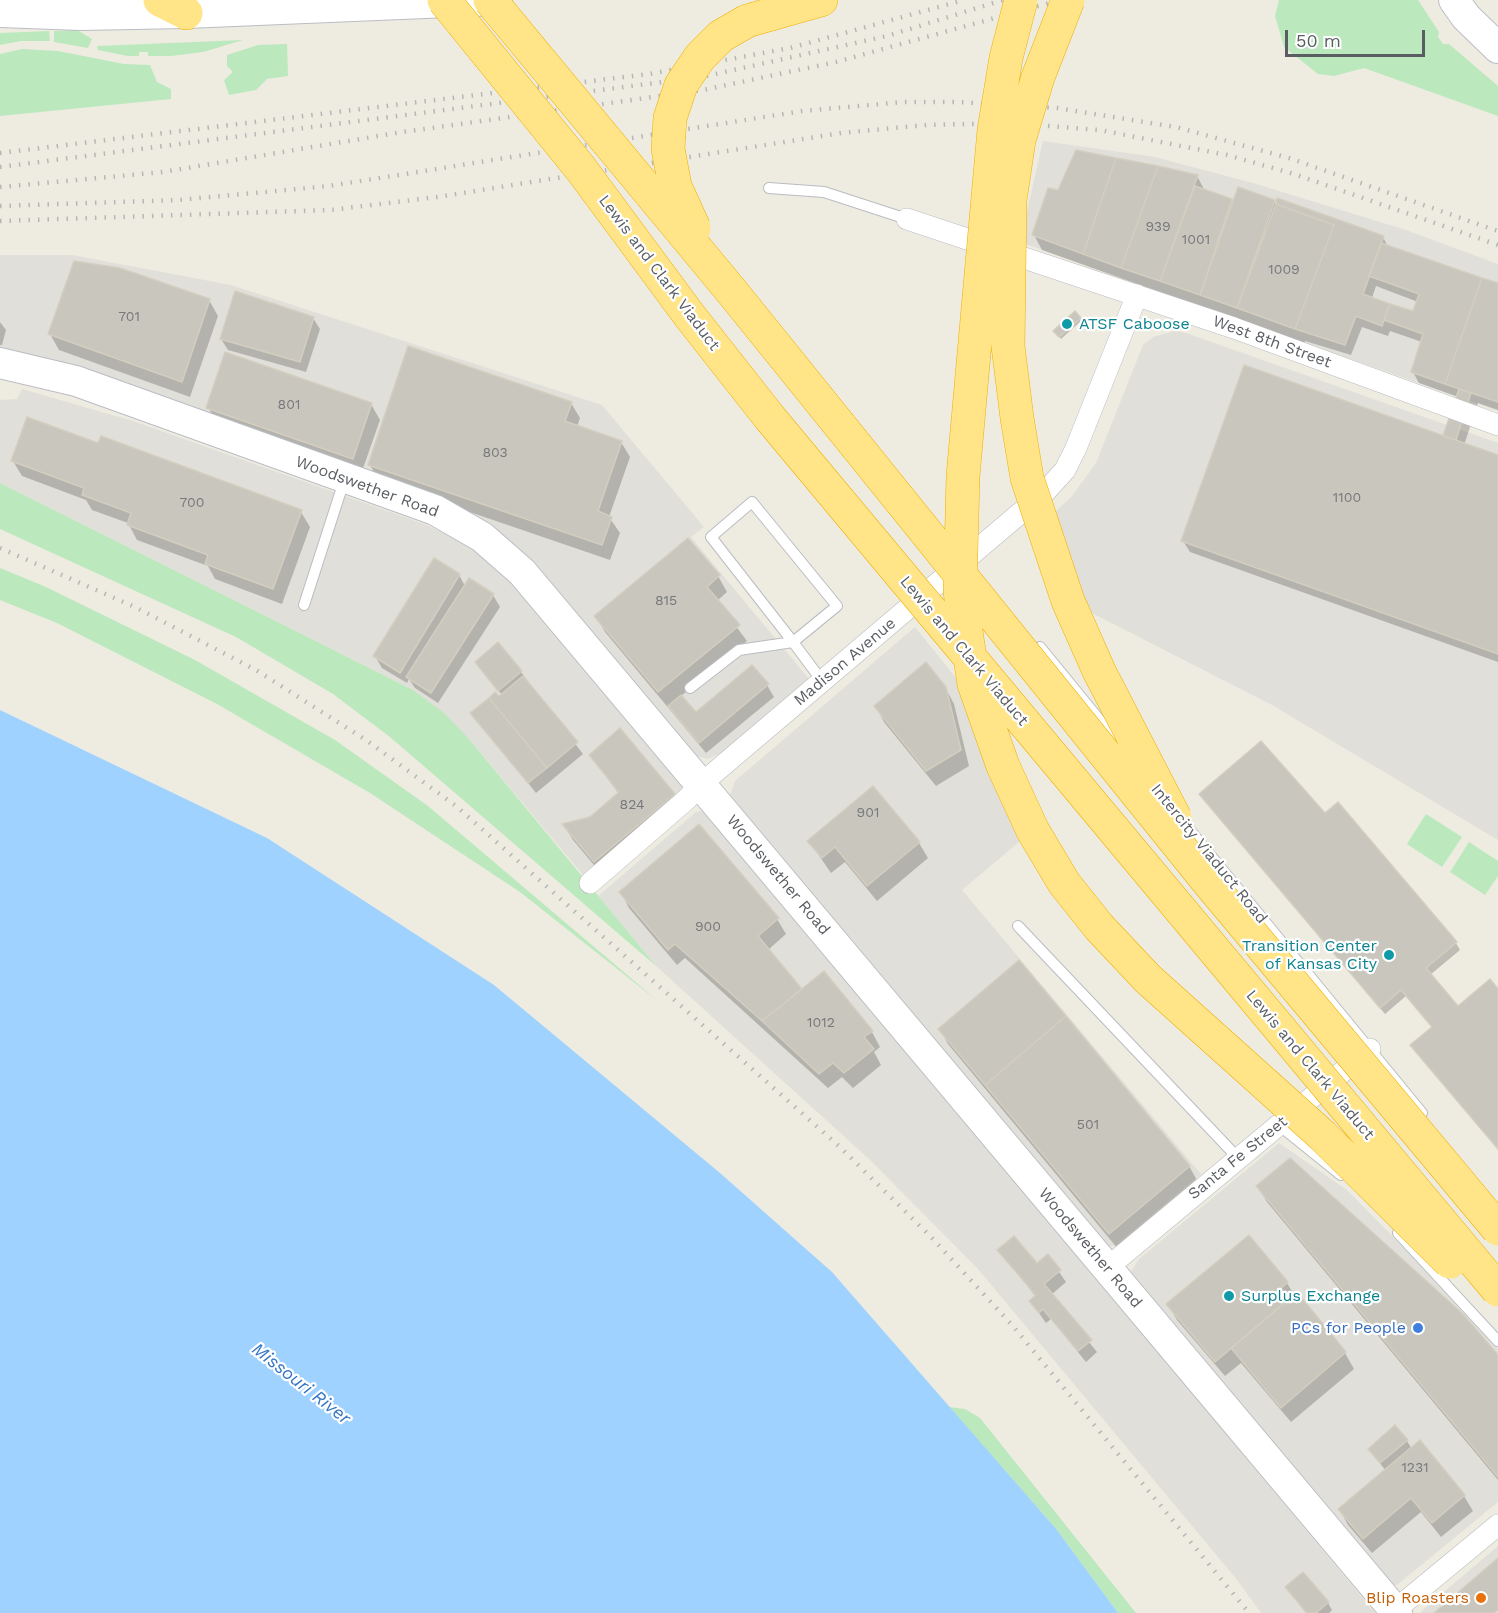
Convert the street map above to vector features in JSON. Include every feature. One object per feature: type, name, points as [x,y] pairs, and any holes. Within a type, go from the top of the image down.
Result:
[{"type":"highway","name":"Lewis and Clark Viaduct","points":[[444,0],[581,169],[689,315],[770,418],[1498,1290]]},
{"type":"highway","points":[[490,0],[733,293],[1209,883],[1498,1229]]},
{"type":"highway","points":[[733,293],[688,218],[675,186],[668,149],[670,118],[681,85],[700,57],[722,36],[747,21],[821,0]]},
{"type":"highway","points":[[1021,0],[1006,58],[994,130],[963,476],[960,592],[974,684],[1002,766],[1033,831],[1059,875],[1100,927],[1148,979],[1323,1136],[1498,1310]]},
{"type":"highway","points":[[1068,0],[1038,77],[1019,140],[1010,200],[1008,346],[1017,418],[1028,478],[1068,601],[1099,671],[1209,883]]},
{"type":"street","points":[[0,12],[79,8],[497,0]]},
{"type":"street","points":[[1454,0],[1466,17],[1498,48]]},
{"type":"street","name":"West 8th Street","points":[[907,219],[1137,295],[1498,425]]},
{"type":"street","name":"Madison Avenue","points":[[590,883],[822,681],[971,563],[1045,492],[1065,470],[1137,295]]},
{"type":"street","name":"Woodswether Road","points":[[0,363],[76,381],[435,510],[482,537],[500,552],[522,572],[1396,1612]]},
{"type":"street","name":"Santa Fe Street","points":[[1107,1268],[1370,1049]]},
{"type":"street","points":[[1396,1612],[1498,1525]]},
{"type":"lane","points":[[769,188],[824,192],[907,219]]},
{"type":"lane","points":[[304,605],[345,478]]},
{"type":"lane","points":[[690,688],[739,650],[793,642],[837,606],[752,502],[711,537],[793,642],[822,681]]},
{"type":"lane","name":"Intercity Viaduct Road","points":[[1034,640],[1430,1122]]},
{"type":"lane","points":[[1018,926],[1238,1158]]},
{"type":"lane","points":[[1279,1125],[1348,1181]]},
{"type":"lane","points":[[1389,1224],[1498,1341]]},
{"type":"shaded area","points":[[1043,141],[1155,157],[1253,183],[1403,229],[1498,264],[1498,411],[1020,242]]},
{"type":"shaded area","points":[[0,255],[72,255],[231,285],[602,405],[704,527],[691,537],[809,679],[721,753],[708,759],[695,756],[525,560],[0,357]]},
{"type":"shaded area","points":[[1175,331],[1498,443],[1498,840],[1272,705],[1082,608],[1051,516],[1072,496],[1096,463],[1143,345],[1153,337]]},
{"type":"shaded area","points":[[22,389],[133,421],[424,524],[463,542],[510,576],[683,786],[682,791],[583,875],[469,739],[413,690],[0,483],[0,400],[17,399]]},
{"type":"shaded area","points":[[915,627],[961,684],[1025,837],[962,890],[1201,1174],[1115,1246],[1105,1247],[730,795],[735,781]]},
{"type":"shaded area","points":[[702,811],[710,814],[1375,1613],[1261,1613],[1238,1581],[978,1269],[869,1159],[656,966],[598,896],[696,812]]},
{"type":"shaded area","points":[[1279,1143],[1347,1190],[1466,1311],[1498,1349],[1498,1502],[1397,1585],[1391,1585],[1130,1273],[1139,1259]]},
{"type":"shaded area","points":[[1498,1546],[1498,1613],[1420,1613],[1426,1607]]},
{"type":"green space","points":[[1279,0],[1418,0],[1439,32],[1438,37],[1443,44],[1449,44],[1498,86],[1498,116],[1364,68],[1334,76],[1318,74],[1284,47],[1275,16]]},
{"type":"green space","points":[[77,30],[92,39],[88,48],[54,42],[54,31]]},
{"type":"green space","points":[[49,31],[50,41],[21,41],[0,45],[0,33]]},
{"type":"green space","points":[[243,40],[203,52],[171,56],[148,56],[148,52],[139,52],[139,56],[128,56],[98,50],[97,46]]},
{"type":"green space","points":[[287,44],[288,76],[267,79],[256,90],[229,95],[224,80],[233,72],[227,66],[227,55],[258,45]]},
{"type":"green space","points":[[22,49],[58,51],[124,64],[150,65],[157,82],[171,89],[171,99],[0,116],[0,54]]},
{"type":"green space","points":[[0,483],[413,690],[444,713],[469,739],[656,966],[390,737],[333,694],[236,637],[0,529]]},
{"type":"green space","points":[[0,568],[46,587],[195,660],[335,740],[428,806],[659,1002],[520,892],[370,793],[217,704],[57,623],[0,600]]},
{"type":"green space","points":[[1426,814],[1462,837],[1442,867],[1407,844]]},
{"type":"green space","points":[[1469,842],[1498,861],[1498,876],[1485,895],[1450,872]]},
{"type":"green space","points":[[949,1407],[965,1409],[980,1418],[1136,1613],[1118,1613],[1057,1530]]},
{"type":"water","name":"Missouri River","points":[[0,710],[267,838],[494,985],[720,1173],[832,1272],[1057,1530],[1118,1613],[0,1613]]},
{"type":"building","points":[[1076,150],[1116,158],[1083,254],[1032,235],[1048,188],[1058,190]]},
{"type":"building","points":[[1116,158],[1158,166],[1121,268],[1083,254]]},
{"type":"building","points":[[1158,166],[1198,175],[1160,281],[1121,268]]},
{"type":"building","points":[[1195,186],[1232,199],[1200,295],[1160,281]]},
{"type":"building","points":[[1238,187],[1275,200],[1237,308],[1200,295]]},
{"type":"building","points":[[1277,198],[1384,236],[1363,294],[1390,304],[1382,326],[1356,316],[1345,345],[1295,329],[1334,225],[1276,204]]},
{"type":"building","points":[[1276,204],[1334,225],[1295,329],[1237,308]]},
{"type":"building","points":[[1381,243],[1482,278],[1445,384],[1411,372],[1423,334],[1384,320],[1390,304],[1413,311],[1419,294],[1369,276]]},
{"type":"building","points":[[74,261],[120,268],[210,299],[182,382],[48,334]]},
{"type":"building","points":[[1482,278],[1498,283],[1498,402],[1445,384]]},
{"type":"building","points":[[235,291],[314,317],[300,362],[220,339]]},
{"type":"building","name":"ATSF Caboose","points":[[1075,311],[1081,318],[1059,337],[1053,331]]},
{"type":"building","points":[[408,346],[572,402],[565,421],[622,441],[598,511],[612,517],[602,545],[368,465]]},
{"type":"building","points":[[225,352],[372,403],[353,459],[206,408]]},
{"type":"building","points":[[1244,365],[1498,455],[1498,654],[1181,541]]},
{"type":"building","points":[[1459,389],[1471,393],[1456,440],[1443,436]]},
{"type":"building","points":[[27,417],[98,443],[101,436],[302,510],[273,589],[205,564],[208,555],[127,525],[131,513],[82,495],[84,488],[11,461]]},
{"type":"building","points":[[688,538],[720,575],[707,587],[740,625],[658,692],[594,616]]},
{"type":"building","points":[[434,558],[460,574],[400,673],[373,656]]},
{"type":"building","points":[[469,578],[494,594],[431,693],[406,677]]},
{"type":"building","points":[[498,642],[522,671],[498,691],[475,662]]},
{"type":"building","points":[[926,662],[946,687],[961,750],[926,771],[874,706]]},
{"type":"building","points":[[752,665],[769,684],[699,743],[668,706],[681,695],[696,712]]},
{"type":"building","points":[[523,676],[578,742],[547,768],[489,698],[495,692],[499,696]]},
{"type":"building","points":[[489,698],[547,768],[528,783],[470,713]]},
{"type":"building","points":[[620,728],[675,794],[594,862],[562,824],[590,817],[619,792],[589,755]]},
{"type":"building","name":"Transition Center of Kansas City","points":[[1261,741],[1325,813],[1338,802],[1457,942],[1426,968],[1458,1006],[1490,979],[1498,989],[1498,1149],[1410,1045],[1432,1027],[1401,990],[1380,1008],[1199,794]]},
{"type":"building","points":[[873,786],[920,842],[867,886],[835,847],[822,858],[807,841]]},
{"type":"building","points":[[699,824],[779,918],[758,936],[802,989],[762,1021],[675,944],[668,950],[619,892]]},
{"type":"building","points":[[1019,960],[1066,1016],[985,1085],[938,1029]]},
{"type":"building","points":[[824,971],[873,1031],[864,1037],[874,1049],[844,1073],[833,1063],[819,1074],[762,1021]]},
{"type":"building","points":[[1066,1016],[1190,1166],[1109,1234],[985,1085]]},
{"type":"building","points":[[1290,1158],[1463,1314],[1498,1355],[1498,1477],[1256,1186]]},
{"type":"building","name":"Surplus Exchange","points":[[1249,1235],[1288,1282],[1278,1291],[1287,1301],[1215,1362],[1166,1304]]},
{"type":"building","points":[[1014,1236],[1037,1263],[1048,1254],[1061,1270],[1044,1284],[1092,1340],[1078,1351],[1043,1309],[1039,1313],[1029,1301],[1036,1295],[997,1250]]},
{"type":"building","points":[[1297,1292],[1346,1352],[1281,1408],[1231,1348]]},
{"type":"building","points":[[1395,1425],[1408,1440],[1380,1463],[1368,1449]]},
{"type":"building","points":[[1420,1440],[1465,1495],[1432,1523],[1411,1498],[1363,1539],[1338,1509]]},
{"type":"building","points":[[1498,1558],[1498,1610],[1494,1613],[1434,1613]]},
{"type":"building","points":[[1303,1572],[1329,1602],[1316,1613],[1307,1613],[1285,1587]]},
{"type":"railway","points":[[0,153],[649,74],[790,48],[964,0]]},
{"type":"railway","points":[[0,167],[702,77],[887,36],[1003,0]]},
{"type":"railway","points":[[0,187],[163,172],[396,133],[703,90],[836,62],[1060,0]]},
{"type":"railway","points":[[0,206],[179,200],[329,186],[802,111],[904,102],[958,102],[1057,108],[1176,127],[1289,158],[1498,231]]},
{"type":"railway","points":[[0,221],[331,210],[437,197],[841,133],[927,125],[1009,123],[1100,130],[1227,155],[1294,174],[1498,245]]},
{"type":"railway","points":[[0,548],[135,607],[256,670],[366,740],[456,806],[840,1147],[931,1237],[1012,1325],[1249,1613]]},
{"type":"place","name":"ATSF Caboose","points":[[1067,324]]},
{"type":"place","name":"Transition Center of Kansas City","points":[[1389,955]]},
{"type":"place","name":"Surplus Exchange","points":[[1229,1296]]},
{"type":"place","name":"PCs for People","points":[[1418,1328]]},
{"type":"place","name":"Blip Roasters","points":[[1481,1598]]}]
